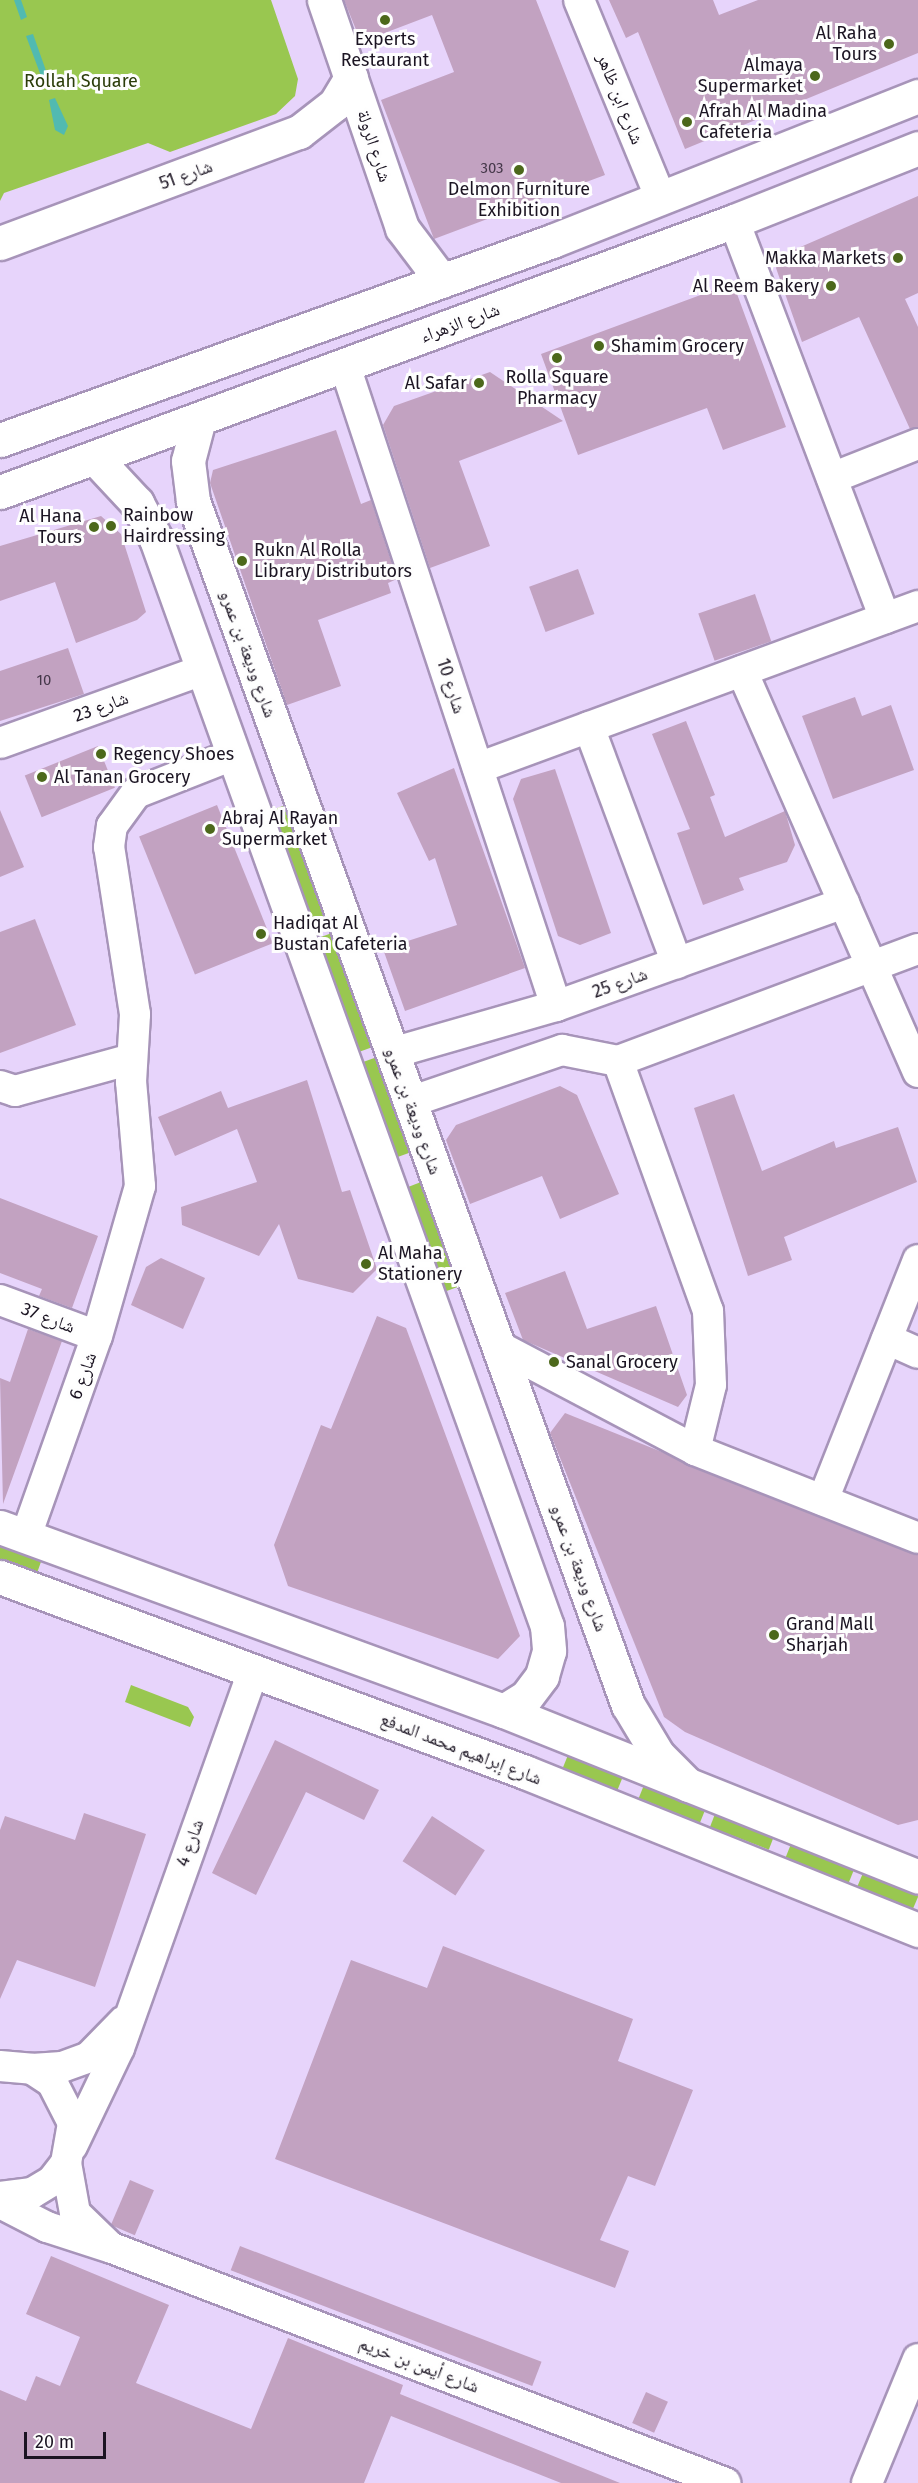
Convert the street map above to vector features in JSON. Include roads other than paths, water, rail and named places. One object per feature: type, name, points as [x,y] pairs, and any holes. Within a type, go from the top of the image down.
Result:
[{"type":"main road","name":"شارع الرولة","points":[[324,0],[402,228],[442,281]]},
{"type":"main road","name":"شارع 51","points":[[0,243],[299,132],[335,104],[351,77]]},
{"type":"main road","points":[[0,440],[196,371],[661,199],[918,96]]},
{"type":"main road","name":"شارع الزهراء","points":[[0,492],[734,221],[918,148]]},
{"type":"main road","points":[[196,371],[158,400],[79,435],[70,450],[85,461],[147,521],[179,603],[549,1638],[542,1676],[526,1697],[504,1711]]},
{"type":"main road","name":"شارع وديعة بن عمرو","points":[[199,419],[188,461],[193,501],[634,1719],[658,1755],[688,1785]]},
{"type":"main road","points":[[179,603],[193,601],[212,613],[240,689],[282,749]]},
{"type":"main road","points":[[472,1426],[498,1449],[525,1509],[542,1514],[556,1505]]},
{"type":"main road","points":[[13,1532],[504,1711],[918,1877]]},
{"type":"main road","points":[[64,1601],[60,1589],[74,1576],[195,1616],[236,1614]]},
{"type":"main road","name":"شارع إبراهيم محمد المدفع","points":[[0,1577],[525,1772],[918,1930]]},
{"type":"street","name":"شارع ابن ظاهر","points":[[579,0],[661,199]]},
{"type":"street","points":[[734,221],[885,618]]},
{"type":"street","name":"شارع 10","points":[[345,366],[556,1006]]},
{"type":"street","points":[[832,478],[918,444]]},
{"type":"street","points":[[478,768],[918,606]]},
{"type":"street","name":"شارع 23","points":[[0,743],[203,670]]},
{"type":"street","points":[[742,671],[918,1072]]},
{"type":"street","points":[[589,727],[677,963]]},
{"type":"street","name":"شارع 6","points":[[13,1532],[97,1336],[136,1214],[140,1156],[132,1059],[135,1014],[109,847],[112,826],[136,793],[233,755]]},
{"type":"street","name":"شارع 25","points":[[392,1053],[556,1006],[844,903]]},
{"type":"street","points":[[410,1102],[562,1050],[618,1061],[918,949]]},
{"type":"street","points":[[0,1086],[15,1091],[132,1059]]},
{"type":"street","points":[[618,1061],[708,1311],[711,1385],[695,1450]]},
{"type":"street","points":[[823,1500],[918,1260]]},
{"type":"street","name":"شارع 37","points":[[0,1300],[97,1336]]},
{"type":"street","points":[[887,1340],[918,1353]]},
{"type":"street","points":[[498,1346],[695,1450],[918,1538]]},
{"type":"street","name":"شارع 4","points":[[69,2154],[107,2081],[128,2014],[253,1671]]},
{"type":"street","name":"شارع 4","points":[[12,2064],[62,2067],[89,2057],[112,2038],[128,2014]]},
{"type":"street","name":"شارع أيمن بن خريم","points":[[12,2064],[66,2100],[75,2213],[90,2233],[112,2248]]},
{"type":"street","points":[[0,2197],[32,2193],[69,2154]]},
{"type":"street","name":"شارع أيمن بن خريم","points":[[0,2203],[47,2227],[112,2248],[676,2474],[725,2483]]},
{"type":"street","points":[[867,2483],[918,2359]]},
{"type":"place","name":"Experts Restaurant","points":[[385,20]]},
{"type":"place","name":"Al Raha Tours","points":[[889,44]]},
{"type":"place","name":"Almaya Supermarket","points":[[815,76]]},
{"type":"place","name":"Afrah Al Madina Cafeteria","points":[[687,122]]},
{"type":"place","name":"Delmon Furniture Exhibition","points":[[519,170]]},
{"type":"place","name":"Makka Markets","points":[[898,258]]},
{"type":"place","name":"Al Reem Bakery","points":[[831,286]]},
{"type":"place","name":"Shamim Grocery","points":[[599,346]]},
{"type":"place","name":"Rolla Square Pharmacy","points":[[557,358]]},
{"type":"place","name":"Al Safar","points":[[479,383]]},
{"type":"place","name":"Rainbow Hairdressing","points":[[111,526]]},
{"type":"place","name":"Al Hana Tours","points":[[94,527]]},
{"type":"place","name":"Rukn Al Rolla Library Distributors","points":[[242,561]]},
{"type":"place","name":"Regency Shoes","points":[[101,754]]},
{"type":"place","name":"Al Tanan Grocery","points":[[42,777]]},
{"type":"place","name":"Abraj Al Rayan Supermarket","points":[[210,829]]},
{"type":"place","name":"Hadiqat Al Bustan Cafeteria","points":[[261,934]]},
{"type":"place","name":"Al Maha Stationery","points":[[366,1264]]},
{"type":"place","name":"Sanal Grocery","points":[[554,1362]]},
{"type":"place","name":"Grand Mall Sharjah","points":[[774,1635]]},
{"type":"park label","name":"Rollah Square","points":[[81,81]]}]
